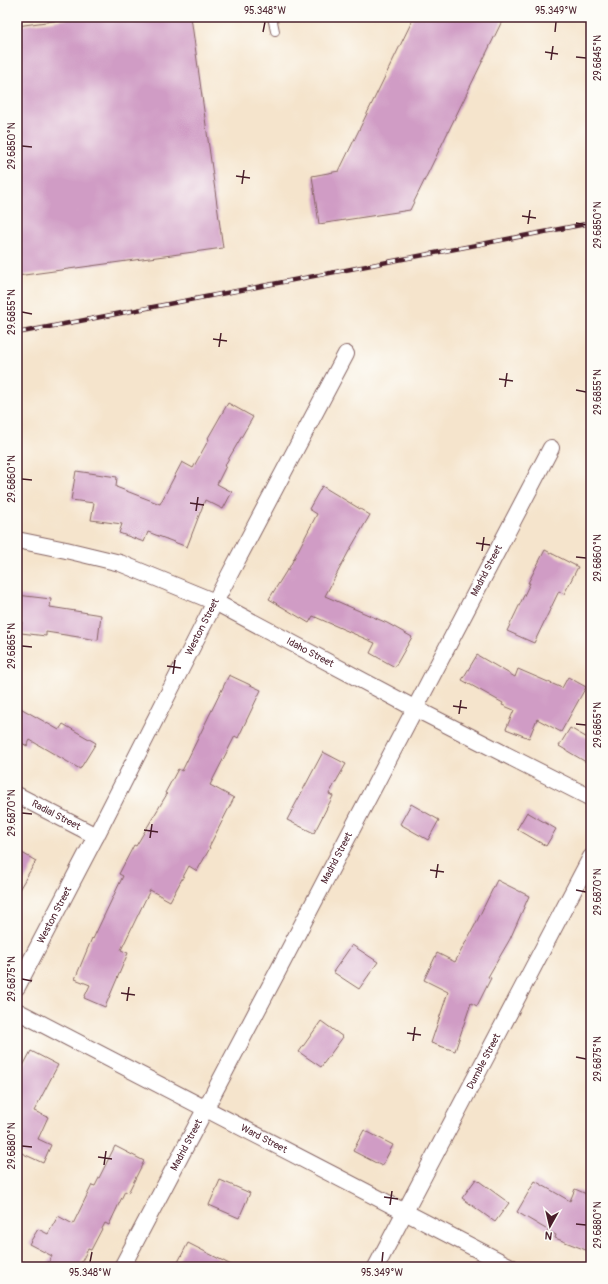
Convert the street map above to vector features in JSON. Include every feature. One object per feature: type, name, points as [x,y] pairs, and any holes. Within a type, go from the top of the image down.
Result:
[{"type":"street","name":"Weston Street","points":[[17,987],[215,602],[346,354]]},
{"type":"street","name":"Madrid Street","points":[[122,1267],[551,448]]},
{"type":"street","name":"Idaho Street","points":[[17,540],[120,563],[215,602],[414,708],[591,798]]},
{"type":"street","name":"Radial Street","points":[[17,795],[96,836]]},
{"type":"street","name":"Dumble Street","points":[[376,1267],[591,857]]},
{"type":"street","name":"Ward Street","points":[[17,1011],[512,1267]]},
{"type":"lane","points":[[272,17],[275,31]]},
{"type":"building","points":[[82,17],[191,17],[223,248],[17,276],[17,26]]},
{"type":"building","points":[[414,17],[504,17],[410,210],[319,224],[312,176],[339,171]]},
{"type":"building","points":[[228,403],[253,417],[225,465],[226,466],[217,484],[232,492],[223,509],[205,500],[187,547],[148,532],[144,542],[119,533],[122,524],[91,520],[94,503],[71,500],[76,471],[117,477],[116,487],[160,504],[182,462],[193,468]]},
{"type":"building","points":[[322,486],[370,515],[325,596],[387,623],[412,637],[395,667],[370,653],[375,643],[313,616],[309,623],[269,599],[288,570],[317,514],[309,509]]},
{"type":"building","points":[[545,550],[578,567],[564,594],[559,591],[534,643],[507,631],[530,583],[528,583]]},
{"type":"building","points":[[17,595],[51,599],[50,607],[101,615],[98,640],[46,632],[46,636],[21,633],[22,621],[17,620]]},
{"type":"building","points":[[477,655],[515,677],[518,669],[562,688],[568,677],[586,687],[561,732],[537,719],[529,738],[506,729],[514,710],[502,705],[503,703],[462,680]]},
{"type":"building","points":[[229,675],[261,690],[238,738],[235,736],[210,785],[234,798],[197,871],[189,866],[170,901],[150,890],[121,950],[128,953],[105,1007],[84,998],[90,985],[75,979],[92,938],[93,939],[123,876],[119,874],[134,845],[136,846],[167,794],[165,793],[178,769],[182,771]]},
{"type":"building","points":[[17,706],[59,730],[63,724],[96,743],[80,769],[30,740],[27,746],[17,740]]},
{"type":"building","points":[[570,728],[591,740],[591,765],[559,746]]},
{"type":"building","points":[[323,752],[346,764],[329,794],[333,796],[314,833],[287,820]]},
{"type":"building","points":[[411,804],[439,820],[428,840],[400,824]]},
{"type":"building","points":[[527,812],[556,829],[546,846],[517,829]]},
{"type":"building","points":[[17,850],[36,861],[17,893]]},
{"type":"building","points":[[497,880],[529,896],[510,939],[488,977],[491,978],[477,1006],[471,1003],[455,1051],[431,1043],[448,992],[424,980],[437,953],[455,962]]},
{"type":"building","points":[[352,945],[378,962],[359,989],[333,972]]},
{"type":"building","points":[[321,1021],[343,1037],[321,1067],[299,1052]]},
{"type":"building","points":[[31,1051],[58,1065],[34,1111],[48,1117],[38,1139],[51,1145],[43,1163],[17,1151],[17,1077]]},
{"type":"building","points":[[364,1130],[393,1145],[382,1166],[353,1151]]},
{"type":"building","points":[[115,1146],[144,1161],[128,1193],[125,1191],[109,1225],[105,1223],[91,1250],[88,1249],[79,1267],[46,1267],[52,1256],[29,1244],[38,1229],[48,1234],[58,1216],[73,1224],[92,1185],[95,1186]]},
{"type":"building","points":[[476,1179],[509,1203],[495,1222],[462,1198]]},
{"type":"building","points":[[220,1180],[250,1193],[239,1218],[209,1205]]},
{"type":"building","points":[[535,1181],[570,1201],[575,1189],[591,1196],[591,1252],[555,1238],[556,1235],[517,1212]]},
{"type":"building","points":[[188,1243],[235,1267],[188,1267],[178,1262]]},
{"type":"railway","points":[[17,333],[591,223]]}]
